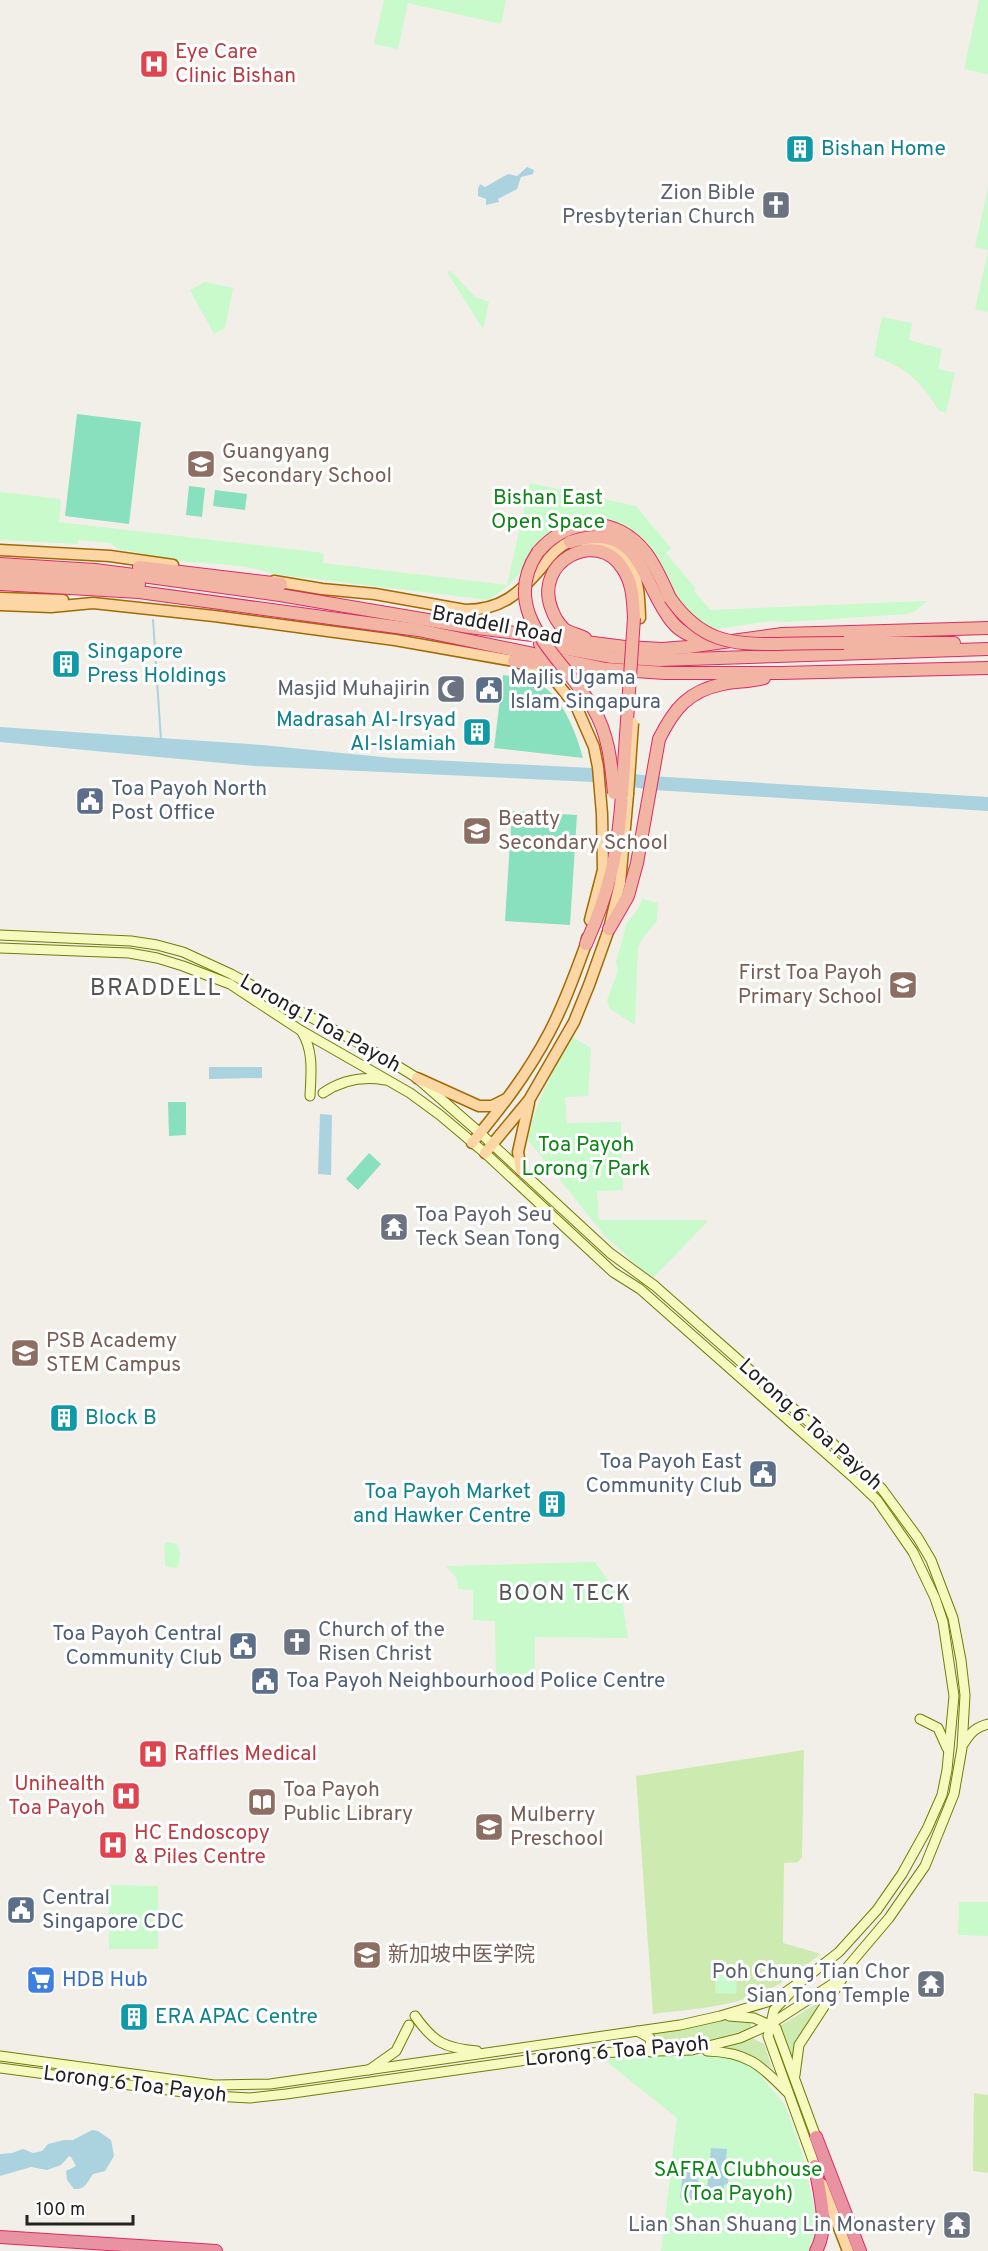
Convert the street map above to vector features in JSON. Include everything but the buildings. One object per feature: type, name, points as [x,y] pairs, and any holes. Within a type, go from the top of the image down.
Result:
[{"type":"highway","points":[[622,794],[604,728],[584,692],[538,633],[526,611],[524,598],[526,572],[538,552],[562,531],[581,525],[602,525],[632,538],[647,553],[670,598],[691,622],[708,635],[725,642],[743,644],[846,637],[988,643]]},
{"type":"highway","points":[[570,542],[592,537],[605,538],[625,547],[640,562],[672,622],[696,638],[723,643]]},
{"type":"highway","points":[[586,944],[602,906],[618,845],[637,618],[629,581],[624,570],[612,558],[603,553],[585,551],[573,554],[554,569],[547,596],[553,614],[565,629],[604,644]]},
{"type":"highway","points":[[0,559],[281,584]]},
{"type":"highway","name":"Braddell Road","points":[[0,564],[95,567],[468,627],[604,644],[662,649],[782,634],[846,637]]},
{"type":"highway","points":[[0,574],[139,584],[281,601],[296,598]]},
{"type":"highway","name":"Braddell Road","points":[[0,584],[139,592],[418,630],[606,669],[665,673],[780,673],[988,668]]},
{"type":"highway","name":"Braddell Road","points":[[468,627],[531,643],[612,657],[659,660],[988,649]]},
{"type":"highway","points":[[846,637],[875,630],[988,628]]},
{"type":"highway","points":[[514,661],[606,669]]},
{"type":"highway","points":[[609,929],[627,896],[637,863],[659,739],[675,710],[688,698],[703,690],[724,683],[751,681],[780,673]]},
{"type":"highway","points":[[816,2137],[860,2251]]},
{"type":"highway","points":[[815,2166],[823,2221],[822,2235],[816,2251]]},
{"type":"highway","points":[[0,2237],[216,2251]]},
{"type":"main road","points":[[570,542],[585,541],[606,545],[627,560],[633,567],[638,584],[637,618]]},
{"type":"main road","name":"Braddell Road","points":[[0,550],[110,556],[258,578],[281,584],[375,594],[465,610],[479,610],[505,602],[555,552],[570,542]]},
{"type":"main road","points":[[0,598],[93,603]]},
{"type":"main road","name":"Braddell Road","points":[[0,605],[51,607],[93,603],[313,628],[514,661],[537,669],[554,679],[567,693],[583,720],[594,747],[598,767],[601,788],[603,870],[587,930],[586,944]]},
{"type":"main road","points":[[485,1153],[530,1100],[574,1022],[609,929],[623,862],[622,794]]},
{"type":"main road","name":"Lorong 1 Toa Payoh","points":[[0,935],[131,941],[183,952],[231,974],[375,1052],[417,1078],[480,1133]]},
{"type":"main road","points":[[472,1143],[509,1098],[553,1025],[586,944]]},
{"type":"main road","name":"Lorong 1 Toa Payoh","points":[[0,948],[129,953],[157,958],[230,984],[300,1030],[425,1103],[472,1143]]},
{"type":"main road","points":[[300,1030],[308,1042],[311,1056],[310,1096]]},
{"type":"main road","points":[[323,1093],[338,1083],[352,1079],[376,1078],[391,1082]]},
{"type":"main road","points":[[417,1078],[479,1106],[492,1106],[509,1098]]},
{"type":"main road","points":[[521,1170],[518,1152],[530,1100]]},
{"type":"main road","name":"Lorong 6 Toa Payoh","points":[[0,2067],[163,2090],[250,2097],[286,2094],[510,2061],[586,2053],[692,2050],[740,2038],[769,2025],[824,1990],[850,1967],[889,1918],[925,1866],[954,1794],[962,1748],[965,1695],[953,1618],[931,1560],[910,1526],[882,1489],[863,1470],[654,1286],[610,1253],[480,1133]]},
{"type":"main road","name":"Lorong 6 Toa Payoh","points":[[0,2056],[224,2085],[270,2084],[637,2031],[720,2016],[767,2002],[807,1977],[839,1952],[859,1931],[902,1874],[942,1795],[954,1696],[943,1622],[920,1564],[894,1521],[877,1500],[780,1411],[640,1289],[613,1272],[472,1143]]},
{"type":"main road","points":[[610,1253],[616,1263],[613,1272]]},
{"type":"main road","points":[[920,1719],[938,1728],[948,1750]]},
{"type":"main road","points":[[962,1748],[970,1733],[977,1727],[988,1724]]},
{"type":"main road","points":[[794,2078],[799,2046],[850,1967]]},
{"type":"main road","points":[[807,1977],[774,2010],[768,2036],[815,2166],[849,2251]]},
{"type":"main road","points":[[415,2016],[430,2035],[444,2046],[493,2052]]},
{"type":"main road","points":[[720,2016],[754,2018],[778,2032],[816,2137]]},
{"type":"main road","points":[[367,2071],[396,2051],[409,2025]]},
{"type":"main road","points":[[637,2031],[650,2038],[651,2052]]},
{"type":"main road","points":[[692,2050],[730,2052],[752,2060],[765,2069],[790,2096]]},
{"type":"green space","points":[[384,0],[506,0],[501,24],[408,3],[398,49],[374,44]]},
{"type":"green space","points":[[979,0],[988,0],[988,74],[964,69]]},
{"type":"green space","points":[[988,188],[988,250],[975,247]]},
{"type":"green space","points":[[988,251],[988,312],[975,309]]},
{"type":"green space","points":[[451,271],[475,297],[489,302],[483,329],[447,272]]},
{"type":"green space","points":[[205,282],[233,288],[225,328],[214,334],[190,290]]},
{"type":"green space","points":[[882,317],[912,323],[909,340],[942,349],[938,369],[955,373],[946,412],[939,411],[926,391],[912,377],[896,365],[874,356]]},
{"type":"green space","points":[[77,414],[141,422],[129,524],[65,516]]},
{"type":"green space","name":"Bishan East Open Space","points":[[530,483],[636,506],[671,548],[666,553],[710,610],[927,601],[915,611],[907,614],[771,621],[710,630],[691,616],[676,597],[642,541],[631,531],[618,525],[578,521],[553,531],[533,549],[522,571],[509,585],[489,600],[273,574],[237,566],[179,561],[118,549],[110,543],[78,540],[78,544],[0,540],[0,492],[61,499],[59,522],[324,553],[323,563],[507,585]]},
{"type":"green space","points":[[189,486],[205,488],[202,517],[186,515]]},
{"type":"green space","points":[[215,490],[247,494],[245,510],[213,506]]},
{"type":"green space","points":[[503,675],[535,682],[551,693],[569,719],[583,758],[494,748]]},
{"type":"green space","points":[[512,811],[577,815],[570,925],[505,921]]},
{"type":"green space","points":[[642,899],[658,903],[657,921],[638,947],[635,1025],[610,1009],[607,1000],[618,971],[616,962],[627,923],[638,909]]},
{"type":"green space","name":"Toa Payoh Lorong 7 Park","points":[[572,1037],[591,1048],[588,1096],[565,1097],[567,1123],[621,1122],[623,1190],[597,1191],[599,1220],[706,1220],[707,1222],[652,1279],[605,1236],[528,1140],[540,1100]]},
{"type":"green space","points":[[168,1102],[186,1102],[186,1135],[169,1136]]},
{"type":"green space","points":[[369,1153],[381,1164],[358,1190],[346,1179]]},
{"type":"green space","points":[[167,1542],[177,1544],[180,1553],[178,1568],[165,1565],[164,1544]]},
{"type":"green space","points":[[595,1562],[622,1600],[628,1638],[535,1637],[535,1677],[496,1677],[495,1621],[473,1620],[473,1590],[458,1589],[457,1579],[446,1566]]},
{"type":"green space","points":[[804,1750],[802,1857],[798,1862],[784,1863],[783,1943],[821,1954],[784,1981],[749,1998],[718,2006],[653,2014],[636,1776]]},
{"type":"green space","points":[[109,1885],[158,1886],[158,1949],[109,1949]]},
{"type":"green space","points":[[959,1902],[988,1902],[988,1936],[958,1935]]},
{"type":"green space","points":[[716,1975],[737,1976],[736,1994],[715,1993]]},
{"type":"green space","points":[[824,1999],[796,2042],[793,2061],[780,2026]]},
{"type":"green space","points":[[722,2020],[751,2021],[751,2029],[698,2043],[654,2047],[653,2033]]},
{"type":"green space","points":[[752,2038],[764,2044],[772,2068],[742,2051],[726,2048]]},
{"type":"green space","name":"SAFRA Clubhouse (Toa Payoh)","points":[[672,2055],[728,2056],[756,2070],[785,2105],[802,2153],[816,2215],[814,2247],[810,2251],[661,2251],[677,2118],[602,2058]]},
{"type":"green space","points":[[974,2093],[988,2095],[988,2173],[973,2171]]},
{"type":"water","points":[[527,167],[534,170],[533,174],[521,177],[517,189],[498,199],[499,202],[486,205],[486,199],[478,196],[480,184],[485,187],[508,174],[517,176]]},
{"type":"water","points":[[0,727],[262,745],[392,758],[592,768],[650,776],[988,797],[988,811],[654,790],[593,782],[254,766],[0,742]]},
{"type":"water","points":[[209,1067],[262,1067],[262,1078],[209,1079]]},
{"type":"water","points":[[320,1114],[332,1115],[331,1175],[318,1174]]},
{"type":"water","points":[[92,2130],[98,2131],[111,2140],[114,2156],[105,2171],[93,2174],[86,2185],[81,2188],[74,2189],[67,2180],[66,2171],[76,2166],[69,2156],[61,2165],[47,2170],[31,2167],[0,2176],[0,2154],[23,2149],[33,2153],[42,2151],[48,2144],[73,2140]]},
{"type":"water","points":[[711,2148],[727,2149],[725,2172],[729,2173],[728,2184],[724,2185],[723,2201],[706,2200]]},
{"type":"water","points":[[683,2172],[699,2173],[696,2200],[680,2198]]},
{"type":"waterway","points":[[153,620],[161,740]]},
{"type":"place","name":"Eye Care Clinic Bishan","points":[[154,64]]},
{"type":"place","name":"Bishan Home","points":[[800,149]]},
{"type":"place","name":"Zion Bible Presbyterian Church","points":[[776,205]]},
{"type":"place","name":"Guangyang Secondary School","points":[[201,464]]},
{"type":"place","name":"Singapore Press Holdings","points":[[66,664]]},
{"type":"place","name":"Masjid Muhajirin","points":[[451,689]]},
{"type":"place","name":"Majlis Ugama Islam Singapura","points":[[489,690]]},
{"type":"place","name":"Madrasah Al-Irsyad Al-Islamiah","points":[[477,732]]},
{"type":"place","name":"Toa Payoh North Post Office","points":[[90,801]]},
{"type":"place","name":"Beatty Secondary School","points":[[477,831]]},
{"type":"place","name":"First Toa Payoh Primary School","points":[[903,985]]},
{"type":"place","name":"Toa Payoh Seu Teck Sean Tong","points":[[394,1227]]},
{"type":"place","name":"PSB Academy STEM Campus","points":[[25,1353]]},
{"type":"place","name":"Block B","points":[[64,1418]]},
{"type":"place","name":"Toa Payoh East Community Club","points":[[763,1474]]},
{"type":"place","name":"Toa Payoh Market and Hawker Centre","points":[[552,1504]]},
{"type":"place","name":"Church of the Risen Christ","points":[[297,1642]]},
{"type":"place","name":"Toa Payoh Central Community Club","points":[[243,1646]]},
{"type":"place","name":"Toa Payoh Neighbourhood Police Centre","points":[[265,1681]]},
{"type":"place","name":"Raffles Medical","points":[[153,1754]]},
{"type":"place","name":"Unihealth Toa Payoh","points":[[126,1796]]},
{"type":"place","name":"Toa Payoh Public Library","points":[[262,1802]]},
{"type":"place","name":"Mulberry Preschool","points":[[489,1827]]},
{"type":"place","name":"HC Endoscopy & Piles Centre","points":[[113,1845]]},
{"type":"place","name":"Central Singapore CDC","points":[[21,1910]]},
{"type":"place","name":"新加坡中医学院","points":[[367,1955]]},
{"type":"place","name":"HDB Hub","points":[[41,1980]]},
{"type":"place","name":"Poh Chung Tian Chor Sian Tong Temple","points":[[931,1984]]},
{"type":"place","name":"ERA APAC Centre","points":[[134,2017]]},
{"type":"place","name":"Lian Shan Shuang Lin Monastery","points":[[957,2225]]},
{"type":"district","name":"BRADDELL","points":[[156,989]]},
{"type":"district","name":"BOON TECK","points":[[565,1594]]}]
